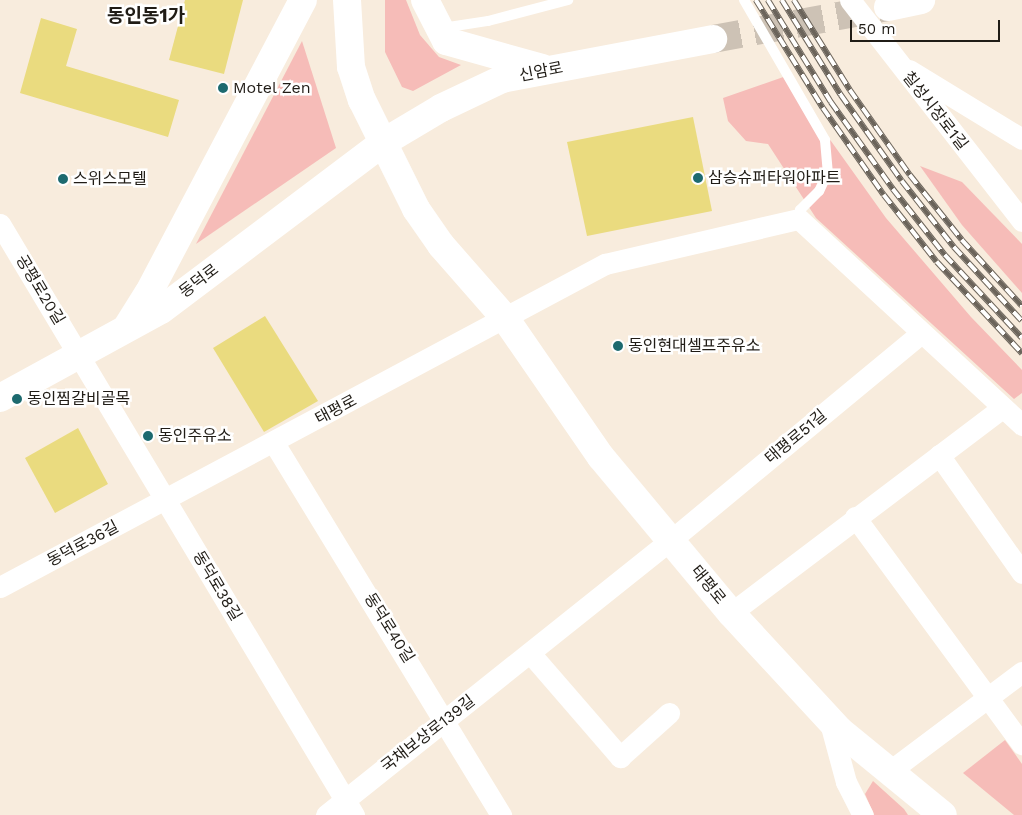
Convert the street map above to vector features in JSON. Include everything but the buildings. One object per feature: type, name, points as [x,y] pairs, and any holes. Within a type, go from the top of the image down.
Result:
[{"type":"main road","points":[[124,331],[148,294],[303,0]]},
{"type":"main road","name":"태평로","points":[[347,0],[352,67],[362,100],[416,209],[441,246],[505,318],[601,457],[731,613],[829,719],[943,815]]},
{"type":"main road","points":[[425,0],[446,42],[549,70]]},
{"type":"main road","points":[[888,6],[921,0]]},
{"type":"main road","name":"신암로","points":[[384,142],[441,108],[502,79],[713,40]]},
{"type":"main road","name":"동덕로","points":[[0,398],[80,357],[161,310],[384,142]]},
{"type":"street","name":"칠성시장로1길","points":[[850,0],[896,62],[1022,221]]},
{"type":"street","points":[[896,62],[1022,139]]},
{"type":"street","name":"태평로","points":[[166,500],[605,264],[799,218]]},
{"type":"street","points":[[799,218],[920,334],[1022,425]]},
{"type":"street","name":"공평로20길","points":[[0,224],[80,357]]},
{"type":"street","name":"태평로51길","points":[[671,540],[920,334]]},
{"type":"street","name":"동덕로38길","points":[[80,357],[349,807]]},
{"type":"street","name":"태평로","points":[[731,613],[1002,408]]},
{"type":"street","name":"동덕로40길","points":[[274,443],[445,720],[501,815]]},
{"type":"street","points":[[939,455],[1022,573]]},
{"type":"street","name":"동덕로36길","points":[[0,587],[166,500]]},
{"type":"street","points":[[855,518],[1022,744]]},
{"type":"street","name":"국채보상로139길","points":[[326,815],[349,807],[445,720],[671,540]]},
{"type":"street","points":[[530,653],[620,757],[669,714]]},
{"type":"street","points":[[890,772],[1022,672]]},
{"type":"street","points":[[829,719],[846,782],[863,815]]},
{"type":"lane","points":[[440,28],[488,21],[568,0]]},
{"type":"lane","points":[[744,0],[825,140],[828,172],[819,191],[800,210],[799,218]]},
{"type":"shaded area","points":[[385,0],[406,0],[420,35],[439,57],[461,65],[413,91],[402,87],[385,52]]},
{"type":"shaded area","points":[[302,41],[336,148],[196,244]]},
{"type":"shaded area","points":[[789,75],[826,134],[886,218],[971,317],[1022,370],[1022,393],[1014,399],[816,218],[768,144],[746,141],[728,121],[723,98]]},
{"type":"shaded area","points":[[920,166],[962,182],[1022,244],[1022,293],[962,225]]},
{"type":"shaded area","points":[[1005,740],[1022,764],[1022,815],[1014,815],[963,773]]},
{"type":"shaded area","points":[[873,781],[904,809],[908,815],[874,815],[865,794]]},
{"type":"tunnel","points":[[713,39],[888,7]]},
{"type":"railway","points":[[756,0],[823,108],[884,195],[937,262],[1022,353]]},
{"type":"railway","points":[[768,0],[831,102],[893,189],[945,255],[1022,338]]},
{"type":"railway","points":[[782,0],[841,95],[902,181],[954,247],[1022,321]]},
{"type":"railway","points":[[794,0],[850,90],[910,175],[962,240],[1022,306]]},
{"type":"place","name":"Motel Zen","points":[[223,88]]},
{"type":"place","name":"삼승슈퍼타워아파트","points":[[698,178]]},
{"type":"place","name":"스위스모텔","points":[[63,179]]},
{"type":"place","name":"동인현대셀프주유소","points":[[618,346]]},
{"type":"place","name":"동인찜갈비골목","points":[[17,399]]},
{"type":"place","name":"동인주유소","points":[[148,436]]},
{"type":"district","name":"동인동1가","points":[[146,16]]}]
